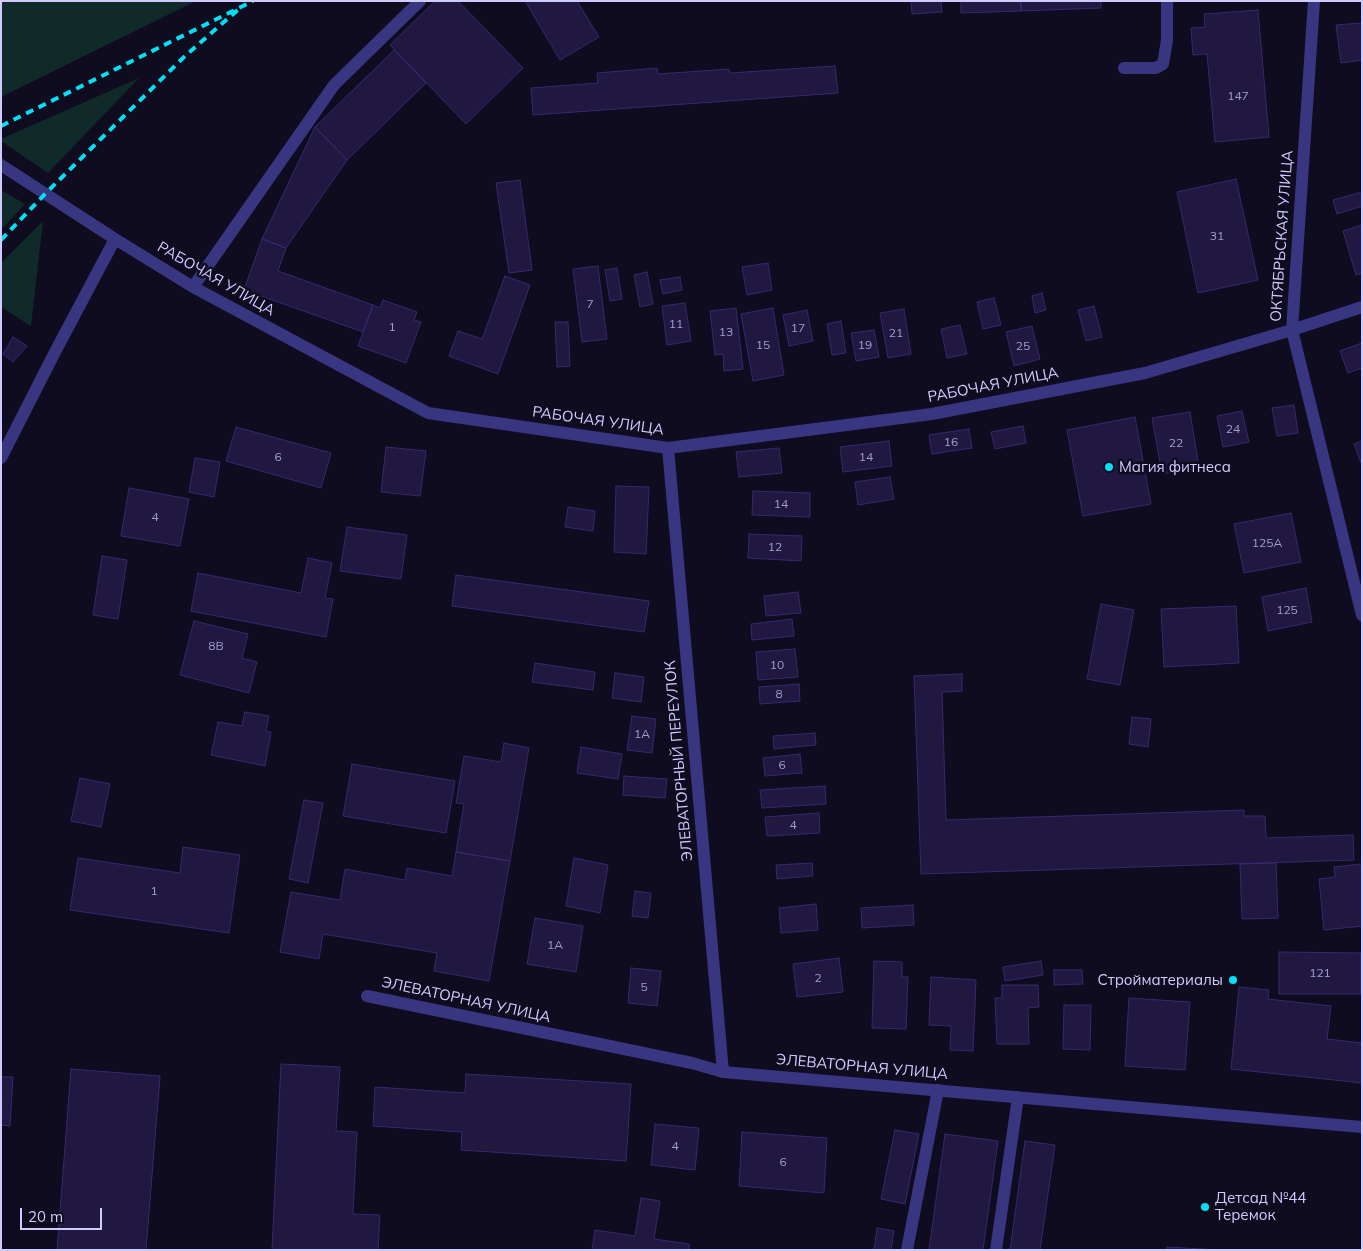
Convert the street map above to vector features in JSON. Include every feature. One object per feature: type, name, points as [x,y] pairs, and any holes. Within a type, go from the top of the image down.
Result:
[{"type":"street","points":[[193,287],[334,85],[420,1]]},
{"type":"street","points":[[1124,68],[1156,68],[1163,64],[1167,40],[1167,1]]},
{"type":"street","name":"ОКТЯБРЬСКАЯ УЛИЦА","points":[[1314,1],[1292,330],[1362,615]]},
{"type":"street","name":"РАБОЧАЯ УЛИЦА","points":[[1,165],[193,287],[428,413],[668,448],[932,414],[1145,373],[1292,330],[1362,306]]},
{"type":"street","points":[[1,458],[115,239]]},
{"type":"street","name":"ЭЛЕВАТОРНЫЙ ПЕРЕУЛОК","points":[[668,448],[723,1072]]},
{"type":"street","name":"ЭЛЕВАТОРНАЯ УЛИЦА","points":[[367,996],[692,1063],[723,1072],[1362,1127]]},
{"type":"street","points":[[907,1250],[938,1090]]},
{"type":"street","points":[[996,1250],[1018,1097]]},
{"type":"green space","points":[[1,1],[196,1],[1,97]]},
{"type":"green space","points":[[139,78],[48,173],[1,141],[1,139]]},
{"type":"green space","points":[[1,190],[25,204],[1,230]]},
{"type":"green space","points":[[43,221],[31,326],[1,307],[1,263]]},
{"type":"building","points":[[435,1],[458,1],[523,68],[466,124],[390,45]]},
{"type":"building","points":[[525,1],[577,1],[599,37],[560,60]]},
{"type":"building","points":[[911,1],[941,1],[942,12],[912,14]]},
{"type":"building","points":[[961,1],[1021,1],[1021,11],[961,13]]},
{"type":"building","points":[[1021,1],[1101,1],[1101,8],[1021,11]]},
{"type":"building","points":[[1258,10],[1269,137],[1215,142],[1207,54],[1193,55],[1191,28],[1205,27],[1204,14]]},
{"type":"building","points":[[1362,23],[1362,60],[1341,63],[1336,25]]},
{"type":"building","points":[[394,50],[426,83],[347,160],[315,127]]},
{"type":"building","points":[[835,66],[838,93],[533,115],[531,88],[598,83],[597,73],[657,68],[658,74],[729,69],[730,73]]},
{"type":"building","points":[[315,127],[347,160],[286,248],[262,239]]},
{"type":"building","points":[[1236,179],[1258,280],[1198,293],[1177,192]]},
{"type":"building","points":[[520,180],[532,270],[509,273],[496,183]]},
{"type":"building","points":[[1362,192],[1362,206],[1337,214],[1333,200]]},
{"type":"building","points":[[1362,225],[1362,273],[1356,275],[1343,231]]},
{"type":"building","points":[[262,239],[286,248],[278,271],[373,305],[363,332],[244,290]]},
{"type":"building","points":[[768,263],[772,290],[747,295],[742,267]]},
{"type":"building","points":[[598,266],[607,339],[582,342],[573,269]]},
{"type":"building","points":[[617,268],[622,299],[610,301],[605,270]]},
{"type":"building","points":[[647,272],[653,304],[640,307],[634,275]]},
{"type":"building","points":[[505,276],[530,285],[498,374],[449,356],[458,331],[482,339]]},
{"type":"building","points":[[680,277],[682,290],[663,294],[660,280]]},
{"type":"building","points":[[1042,293],[1046,310],[1035,313],[1032,296]]},
{"type":"building","points":[[994,298],[1001,325],[983,329],[977,302]]},
{"type":"building","points":[[383,300],[417,312],[414,320],[421,322],[406,363],[358,346],[373,305],[380,308]]},
{"type":"building","points":[[685,303],[691,341],[667,345],[662,306]]},
{"type":"building","points":[[1094,306],[1102,337],[1086,341],[1078,310]]},
{"type":"building","points":[[736,308],[743,369],[724,371],[723,354],[715,355],[710,311]]},
{"type":"building","points":[[773,308],[784,375],[753,381],[741,314]]},
{"type":"building","points":[[904,309],[911,354],[888,358],[880,313]]},
{"type":"building","points":[[807,310],[813,341],[789,346],[783,315]]},
{"type":"building","points":[[841,321],[846,353],[832,355],[827,324]]},
{"type":"building","points":[[555,322],[568,322],[570,366],[557,367]]},
{"type":"building","points":[[960,325],[967,354],[947,358],[941,329]]},
{"type":"building","points":[[1032,326],[1040,359],[1014,366],[1006,332]]},
{"type":"building","points":[[874,330],[879,357],[856,361],[851,333]]},
{"type":"building","points":[[13,337],[27,346],[13,362],[3,354]]},
{"type":"building","points":[[1362,343],[1362,368],[1348,373],[1340,351]]},
{"type":"building","points":[[1294,405],[1298,433],[1277,436],[1272,408]]},
{"type":"building","points":[[1242,411],[1249,442],[1223,447],[1217,416]]},
{"type":"building","points":[[1190,412],[1199,467],[1162,474],[1152,418]]},
{"type":"building","name":"Магия фитнеса","points":[[1135,417],[1151,504],[1083,516],[1067,430]]},
{"type":"building","points":[[1023,426],[1026,443],[995,449],[991,432]]},
{"type":"building","points":[[236,427],[331,453],[321,488],[226,461]]},
{"type":"building","points":[[969,429],[972,448],[932,454],[929,435]]},
{"type":"building","points":[[889,441],[892,466],[843,472],[840,447]]},
{"type":"building","points":[[1362,441],[1362,465],[1354,444]]},
{"type":"building","points":[[386,447],[426,451],[420,496],[381,492]]},
{"type":"building","points":[[779,448],[782,473],[739,477],[736,452]]},
{"type":"building","points":[[195,458],[220,462],[214,497],[189,492]]},
{"type":"building","points":[[890,477],[894,499],[858,505],[855,482]]},
{"type":"building","points":[[616,486],[649,487],[646,554],[614,552]]},
{"type":"building","points":[[129,488],[189,499],[180,546],[121,536]]},
{"type":"building","points":[[753,491],[810,493],[810,517],[752,515]]},
{"type":"building","points":[[568,507],[595,511],[593,531],[565,527]]},
{"type":"building","points":[[1291,513],[1301,562],[1244,573],[1234,524]]},
{"type":"building","points":[[347,527],[407,535],[401,579],[340,571]]},
{"type":"building","points":[[749,534],[802,536],[801,561],[748,558]]},
{"type":"building","points":[[102,556],[127,560],[118,619],[93,615]]},
{"type":"building","points":[[308,558],[332,563],[325,598],[333,599],[326,637],[191,611],[198,573],[301,593]]},
{"type":"building","points":[[456,575],[649,601],[644,632],[452,606]]},
{"type":"building","points":[[1306,588],[1312,622],[1268,631],[1262,597]]},
{"type":"building","points":[[798,592],[801,613],[766,616],[764,596]]},
{"type":"building","points":[[1101,604],[1134,610],[1120,685],[1087,679]]},
{"type":"building","points":[[1236,606],[1239,663],[1164,667],[1161,609]]},
{"type":"building","points":[[792,619],[794,636],[752,640],[751,624]]},
{"type":"building","points":[[194,621],[248,634],[242,658],[257,662],[249,693],[180,675]]},
{"type":"building","points":[[795,649],[798,677],[758,680],[756,652]]},
{"type":"building","points":[[535,663],[595,672],[593,690],[532,682]]},
{"type":"building","points":[[615,673],[644,677],[641,702],[612,698]]},
{"type":"building","points":[[962,674],[962,691],[942,692],[946,820],[1244,810],[1244,816],[1265,816],[1266,838],[1353,835],[1354,860],[921,874],[914,676]]},
{"type":"building","points":[[799,684],[800,701],[760,704],[759,687]]},
{"type":"building","points":[[245,712],[269,716],[266,731],[271,732],[265,766],[211,755],[218,722],[242,726]]},
{"type":"building","points":[[632,716],[656,719],[652,753],[627,750]]},
{"type":"building","points":[[1132,717],[1151,719],[1148,747],[1129,744]]},
{"type":"building","points":[[815,733],[816,745],[774,749],[773,736]]},
{"type":"building","points":[[504,743],[529,748],[510,861],[456,852],[464,804],[456,803],[464,756],[501,762]]},
{"type":"building","points":[[581,747],[622,754],[618,779],[577,773]]},
{"type":"building","points":[[800,754],[802,773],[765,776],[763,758]]},
{"type":"building","points":[[352,764],[455,781],[446,833],[343,816]]},
{"type":"building","points":[[624,776],[667,779],[665,798],[623,795]]},
{"type":"building","points":[[80,778],[110,784],[101,827],[71,821]]},
{"type":"building","points":[[825,786],[826,804],[762,808],[760,790]]},
{"type":"building","points":[[304,800],[323,803],[308,883],[289,879]]},
{"type":"building","points":[[819,813],[820,833],[767,836],[765,817]]},
{"type":"building","points":[[183,847],[240,855],[229,933],[70,910],[78,858],[180,873]]},
{"type":"building","points":[[456,852],[510,861],[489,981],[434,971],[437,953],[323,934],[319,959],[280,952],[291,892],[340,900],[345,869],[405,880],[407,868],[452,876]]},
{"type":"building","points":[[574,858],[608,865],[600,913],[566,906]]},
{"type":"building","points":[[812,863],[813,876],[777,879],[776,865]]},
{"type":"building","points":[[1276,863],[1278,918],[1242,919],[1240,864]]},
{"type":"building","points":[[1362,864],[1362,926],[1324,930],[1319,879],[1335,877],[1334,867]]},
{"type":"building","points":[[635,891],[651,893],[648,918],[632,916]]},
{"type":"building","points":[[816,904],[818,930],[781,933],[779,908]]},
{"type":"building","points":[[913,905],[914,925],[862,928],[861,908]]},
{"type":"building","points":[[535,918],[583,926],[576,972],[527,964]]},
{"type":"building","points":[[1279,952],[1361,953],[1361,994],[1279,994]]},
{"type":"building","points":[[839,958],[843,992],[797,997],[793,964]]},
{"type":"building","points":[[874,961],[902,962],[902,977],[908,977],[906,1029],[872,1028]]},
{"type":"building","points":[[1041,961],[1043,975],[1005,981],[1003,967]]},
{"type":"building","points":[[631,968],[661,971],[657,1006],[628,1003]]},
{"type":"building","points":[[1054,970],[1082,970],[1083,984],[1054,985]]},
{"type":"building","points":[[931,977],[976,980],[973,1051],[950,1050],[951,1026],[929,1025]]},
{"type":"building","points":[[1002,985],[1038,985],[1039,1007],[1028,1008],[1029,1044],[997,1044],[995,998],[1002,998]]},
{"type":"building","points":[[1239,987],[1269,990],[1268,999],[1331,1006],[1327,1039],[1362,1043],[1362,1083],[1231,1069]]},
{"type":"building","points":[[1129,998],[1190,1002],[1185,1070],[1125,1066]]},
{"type":"building","points":[[1064,1005],[1091,1005],[1090,1050],[1063,1049]]},
{"type":"building","points":[[281,1064],[340,1067],[336,1131],[357,1132],[353,1214],[380,1215],[378,1250],[272,1250]]},
{"type":"building","points":[[71,1069],[160,1076],[146,1250],[57,1250]]},
{"type":"building","points":[[466,1074],[631,1084],[626,1161],[461,1150],[462,1132],[373,1126],[375,1087],[465,1093]]},
{"type":"building","points":[[1,1077],[13,1077],[10,1126],[1,1125]]},
{"type":"building","points":[[655,1124],[699,1128],[695,1170],[651,1165]]},
{"type":"building","points":[[895,1130],[919,1134],[905,1204],[881,1199]]},
{"type":"building","points":[[742,1132],[827,1138],[824,1193],[739,1186]]},
{"type":"building","points":[[945,1134],[998,1141],[983,1250],[929,1250]]},
{"type":"building","points":[[1025,1141],[1055,1145],[1040,1250],[1010,1250]]},
{"type":"building","points":[[641,1198],[660,1201],[654,1239],[689,1244],[689,1250],[592,1250],[595,1230],[635,1236]]},
{"type":"building","points":[[877,1228],[894,1231],[891,1250],[874,1250]]},
{"type":"building","points":[[1167,1247],[1219,1250],[1167,1250]]},
{"type":"railway","points":[[1,126],[253,1]]},
{"type":"railway","points":[[1,240],[185,56],[240,8]]},
{"type":"place","name":"Магия фитнеса","points":[[1109,467]]},
{"type":"place","name":"Стройматериалы","points":[[1233,980]]},
{"type":"place","name":"Детсад №44 Теремок","points":[[1205,1207]]}]
